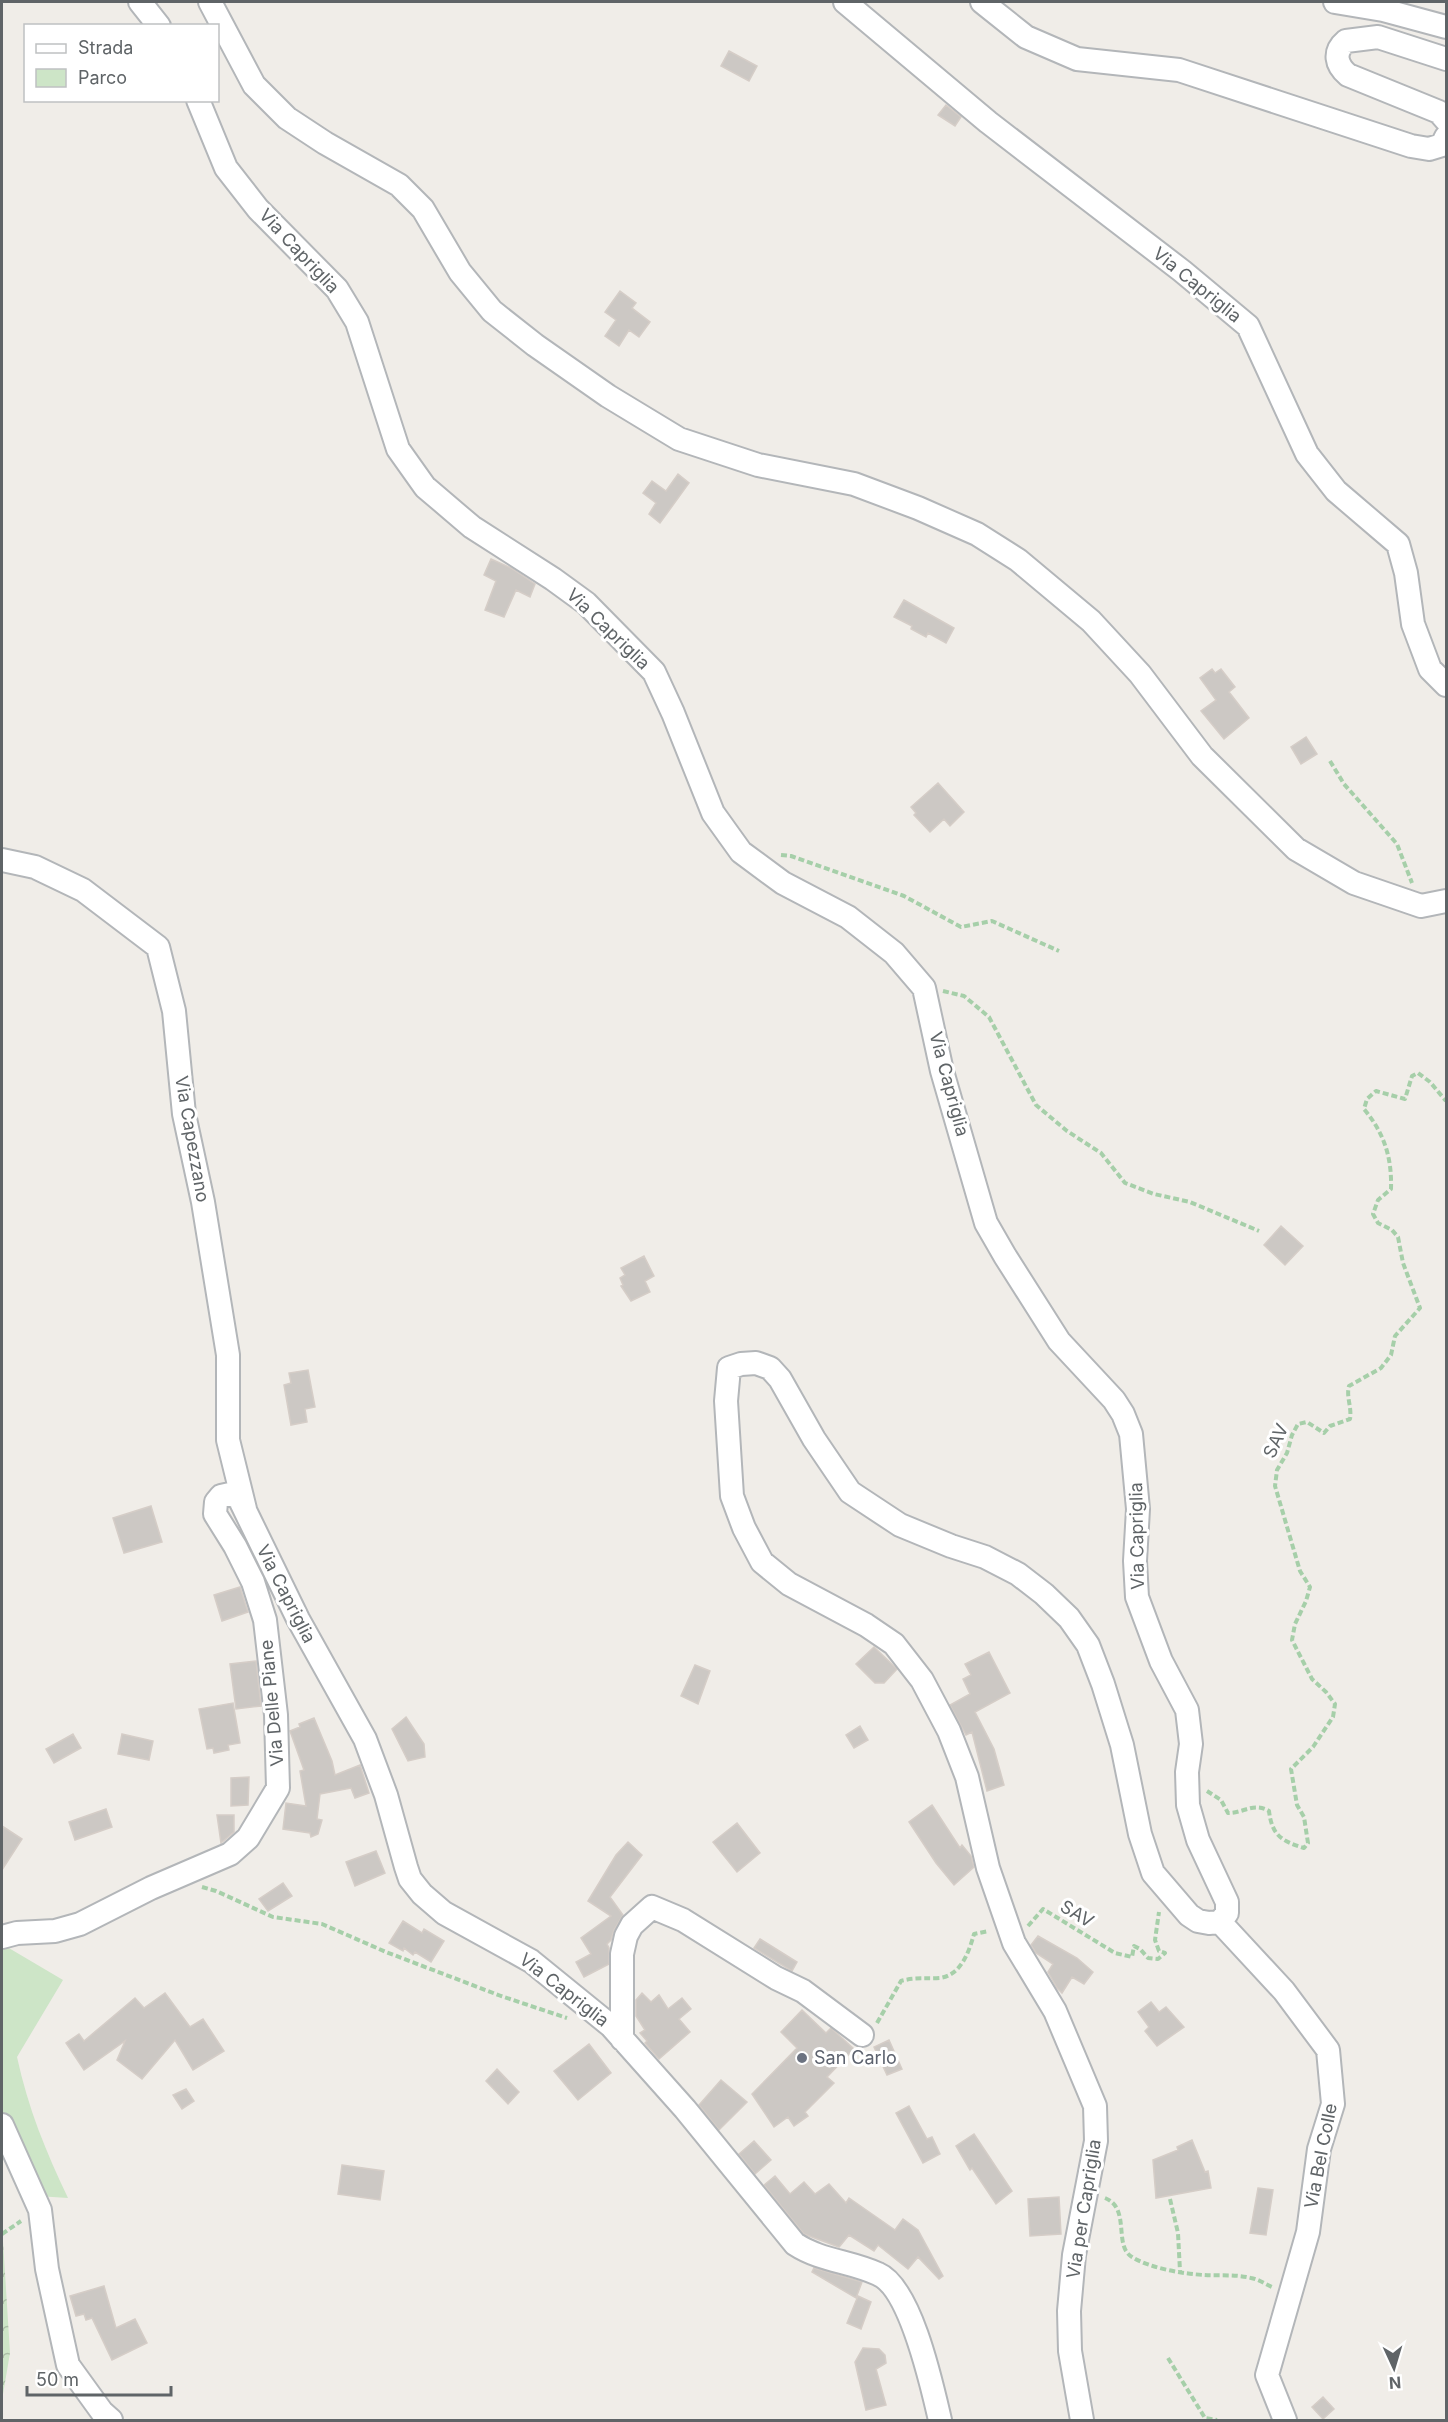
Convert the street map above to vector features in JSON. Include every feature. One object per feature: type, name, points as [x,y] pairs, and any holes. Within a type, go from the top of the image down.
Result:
[{"type":"street","points":[[140,2],[157,24]]},
{"type":"street","points":[[210,2],[254,85],[287,118],[325,143],[399,185],[423,209],[460,272],[492,311],[535,345],[608,396],[679,439],[758,465],[854,484],[918,508],[985,540],[1018,560],[1091,621],[1140,674],[1202,756],[1296,849],[1354,883],[1421,906],[1446,901]]},
{"type":"street","name":"Via Capriglia","points":[[845,2],[988,122],[1182,271],[1248,326],[1307,454],[1336,491],[1398,544],[1406,573],[1413,624],[1430,669],[1446,685]]},
{"type":"street","points":[[982,2],[1026,37],[1077,60],[1179,70],[1411,146],[1429,149],[1442,145],[1446,137]]},
{"type":"street","points":[[1335,2],[1383,10],[1446,27]]},
{"type":"street","points":[[1446,59],[1378,37],[1346,41],[1337,52],[1339,66],[1348,75],[1439,112],[1446,120]]},
{"type":"street","name":"Via Capriglia","points":[[199,102],[226,168],[258,209],[337,289],[357,322],[398,448],[426,487],[472,527],[586,603],[654,672],[673,712],[713,813],[741,852],[783,883],[848,917],[894,953],[924,988],[942,1071],[986,1223],[1059,1341],[1114,1400],[1131,1434],[1138,1509],[1135,1561],[1137,1597],[1161,1661],[1187,1710],[1191,1744],[1187,1772],[1188,1805],[1198,1840],[1227,1902],[1227,1913],[1220,1922]]},
{"type":"street","name":"Via Capezzano","points":[[2,860],[35,867],[83,890],[158,947],[174,1011],[184,1114],[203,1202],[228,1355],[228,1440],[246,1511]]},
{"type":"street","points":[[1016,1934],[988,1868],[967,1777],[949,1731],[922,1680],[894,1644],[857,1620],[789,1584],[762,1562],[744,1528],[732,1496],[727,1411],[729,1368],[756,1363],[770,1368],[780,1379],[814,1439],[850,1492],[900,1525],[985,1557],[1018,1574],[1044,1594],[1069,1618],[1088,1645],[1103,1684],[1122,1745],[1140,1834],[1153,1873],[1188,1915],[1198,1921],[1220,1922]]},
{"type":"street","name":"Via Delle Piane","points":[[7,1931],[55,1931],[80,1924],[170,1880],[230,1854],[248,1838],[278,1788],[276,1715],[265,1620],[253,1582],[235,1546],[215,1514],[216,1502],[221,1496],[230,1494],[239,1498],[246,1511]]},
{"type":"street","name":"Via Capriglia","points":[[246,1511],[293,1610],[365,1739],[386,1795],[406,1867],[416,1887],[444,1913],[514,1950],[548,1973],[603,2018],[685,2109],[795,2244],[810,2254],[865,2269],[886,2278],[894,2288],[911,2321],[926,2365],[940,2421]]},
{"type":"street","points":[[622,2039],[622,1954],[626,1936],[632,1925],[652,1907],[683,1920],[776,1978],[803,1991],[862,2035]]},
{"type":"street","name":"Via Bel Colle","points":[[1220,1922],[1284,1991],[1328,2050],[1333,2104],[1319,2149],[1308,2232],[1267,2375],[1285,2421]]},
{"type":"street","name":"Via per Capriglia","points":[[1016,1934],[1055,2011],[1095,2106],[1096,2141],[1074,2255],[1069,2311],[1070,2351],[1082,2421]]},
{"type":"street","points":[[2,2125],[40,2210],[47,2269],[68,2365],[111,2421]]},
{"type":"path","points":[[1330,760],[1344,784],[1397,844],[1421,906]]},
{"type":"path","points":[[741,852],[791,856],[904,896],[961,927],[992,921],[1059,951]]},
{"type":"path","points":[[924,988],[964,996],[989,1017],[1036,1105],[1067,1131],[1101,1153],[1125,1183],[1154,1194],[1190,1202],[1259,1230]]},
{"type":"path","name":"SAV","points":[[1187,1772],[1201,1769],[1201,1783],[1221,1800],[1228,1814],[1238,1814],[1249,1807],[1262,1807],[1269,1811],[1271,1827],[1280,1836],[1304,1848],[1308,1844],[1304,1817],[1297,1805],[1291,1769],[1313,1747],[1333,1717],[1335,1704],[1312,1679],[1292,1640],[1295,1624],[1310,1587],[1299,1571],[1281,1510],[1275,1486],[1277,1470],[1299,1424],[1307,1422],[1324,1433],[1330,1426],[1350,1419],[1352,1409],[1347,1393],[1349,1386],[1381,1368],[1391,1355],[1395,1336],[1420,1308],[1403,1263],[1398,1238],[1392,1230],[1378,1223],[1373,1214],[1378,1200],[1391,1189],[1392,1171],[1383,1135],[1364,1109],[1367,1099],[1376,1091],[1405,1099],[1412,1076],[1419,1073],[1446,1101]]},
{"type":"path","points":[[170,1880],[216,1891],[273,1917],[322,1924],[386,1952],[501,1996],[574,2020]]},
{"type":"path","name":"SAV","points":[[1016,1934],[1025,1929],[1043,1909],[1115,1953],[1132,1957],[1134,1946],[1148,1958],[1158,1959],[1165,1953],[1159,1950],[1155,1940],[1156,1925],[1162,1902],[1171,1896]]},
{"type":"path","points":[[862,2035],[873,2028],[883,2016],[892,1993],[901,1981],[913,1978],[941,1978],[951,1974],[961,1966],[974,1934],[987,1930],[998,1935],[1008,1948],[1016,1934]]},
{"type":"path","points":[[1088,2191],[1111,2200],[1122,2221],[1123,2244],[1130,2256],[1150,2265],[1180,2271],[1251,2278],[1292,2294]]},
{"type":"path","points":[[1170,2199],[1178,2233],[1180,2271]]},
{"type":"path","points":[[1168,2358],[1205,2418],[1217,2421]]},
{"type":"green space","points":[[2,1944],[63,1980],[17,2057],[38,2129],[68,2198],[37,2196],[2,2115]]},
{"type":"green space","points":[[2,2225],[10,2353],[2,2400]]},
{"type":"building","points":[[729,51],[757,66],[749,81],[721,66]]},
{"type":"building","points":[[946,105],[961,117],[955,126],[938,115]]},
{"type":"building","points":[[620,291],[636,303],[632,308],[650,322],[639,337],[629,330],[619,346],[605,336],[616,320],[605,312]]},
{"type":"building","points":[[678,474],[689,483],[660,523],[649,514],[656,503],[643,493],[652,481],[666,491]]},
{"type":"building","points":[[491,559],[511,568],[535,584],[530,597],[516,590],[504,617],[485,610],[496,581],[484,575]]},
{"type":"building","points":[[904,600],[954,628],[946,643],[928,633],[926,637],[911,629],[912,626],[894,617]]},
{"type":"building","points":[[1212,669],[1215,673],[1221,669],[1235,687],[1229,692],[1249,718],[1224,739],[1201,711],[1216,700],[1200,678]]},
{"type":"building","points":[[1306,737],[1317,754],[1301,764],[1291,747]]},
{"type":"building","points":[[938,783],[964,812],[950,826],[944,819],[930,832],[914,815],[916,813],[911,807]]},
{"type":"building","points":[[1281,1226],[1303,1246],[1285,1265],[1264,1245]]},
{"type":"building","points":[[644,1256],[654,1276],[645,1281],[650,1292],[631,1301],[621,1286],[623,1285],[620,1278],[625,1275],[621,1268]]},
{"type":"building","points":[[308,1370],[315,1407],[305,1409],[307,1422],[291,1425],[284,1385],[291,1383],[289,1373]]},
{"type":"building","points":[[151,1506],[162,1542],[124,1553],[113,1518]]},
{"type":"building","points":[[240,1587],[248,1612],[222,1621],[214,1595]]},
{"type":"building","points":[[874,1647],[897,1669],[884,1683],[875,1683],[856,1664]]},
{"type":"building","points":[[989,1652],[1010,1693],[975,1712],[994,1749],[1004,1785],[987,1791],[972,1732],[966,1735],[950,1705],[970,1694],[963,1679],[971,1675],[965,1664]]},
{"type":"building","points":[[256,1661],[261,1706],[236,1709],[230,1664]]},
{"type":"building","points":[[695,1665],[710,1671],[698,1704],[681,1696]]},
{"type":"building","points":[[233,1703],[240,1743],[228,1745],[229,1750],[214,1753],[213,1748],[207,1749],[199,1709]]},
{"type":"building","points":[[406,1717],[424,1744],[425,1757],[408,1761],[392,1729]]},
{"type":"building","points":[[314,1718],[332,1761],[335,1775],[360,1765],[369,1793],[355,1798],[351,1788],[320,1794],[317,1819],[322,1820],[318,1834],[311,1837],[310,1833],[283,1829],[286,1803],[306,1806],[300,1771],[304,1770],[290,1731],[300,1727],[299,1724]]},
{"type":"building","points":[[860,1726],[868,1740],[854,1748],[846,1735]]},
{"type":"building","points":[[73,1734],[81,1748],[54,1763],[46,1749]]},
{"type":"building","points":[[122,1734],[153,1741],[149,1760],[118,1754]]},
{"type":"building","points":[[249,1777],[248,1805],[231,1806],[231,1778]]},
{"type":"building","points":[[932,1805],[960,1848],[962,1845],[971,1856],[974,1867],[954,1885],[936,1863],[909,1822]]},
{"type":"building","points":[[106,1809],[112,1827],[75,1840],[69,1822]]},
{"type":"building","points":[[217,1815],[234,1815],[234,1832],[221,1843]]},
{"type":"building","points":[[737,1823],[760,1853],[737,1872],[713,1842]]},
{"type":"building","points":[[2,1826],[22,1839],[2,1870]]},
{"type":"building","points":[[628,1842],[642,1855],[610,1897],[623,1915],[607,1944],[609,1964],[584,1977],[576,1962],[591,1954],[581,1938],[611,1916],[588,1901],[616,1855]]},
{"type":"building","points":[[376,1851],[385,1873],[355,1886],[346,1862]]},
{"type":"building","points":[[283,1883],[292,1896],[268,1911],[259,1899]]},
{"type":"building","points":[[403,1921],[422,1933],[424,1929],[444,1941],[431,1962],[415,1952],[413,1955],[404,1948],[403,1951],[389,1943]]},
{"type":"building","points":[[1038,1936],[1077,1958],[1093,1972],[1084,1984],[1072,1977],[1062,1993],[1057,1988],[1048,1972],[1053,1964],[1036,1953],[1031,1945]]},
{"type":"building","points":[[760,1939],[797,1962],[792,1971],[754,1948]]},
{"type":"building","points":[[165,1993],[190,2027],[203,2019],[224,2051],[193,2070],[175,2040],[142,2079],[117,2060],[125,2041],[84,2070],[66,2043],[79,2034],[84,2041],[135,1998],[144,2008]]},
{"type":"building","points":[[642,1993],[651,2002],[659,1995],[668,2009],[682,1998],[691,2009],[679,2019],[690,2032],[659,2059],[645,2043],[647,2041],[640,2033],[645,2030],[636,2016],[636,2000]]},
{"type":"building","points":[[1151,2002],[1159,2012],[1166,2007],[1184,2027],[1157,2046],[1145,2031],[1149,2027],[1138,2012]]},
{"type":"building","points":[[802,2010],[826,2033],[831,2028],[854,2049],[827,2077],[834,2083],[805,2112],[808,2116],[794,2126],[788,2117],[774,2127],[752,2094],[797,2048],[781,2032]]},
{"type":"building","points":[[889,2040],[902,2069],[887,2075],[874,2047]]},
{"type":"building","points":[[589,2044],[611,2073],[578,2100],[554,2071]]},
{"type":"building","points":[[497,2069],[519,2092],[508,2104],[486,2081]]},
{"type":"building","points":[[721,2080],[747,2102],[719,2130],[699,2105]]},
{"type":"building","points":[[186,2089],[194,2101],[182,2109],[173,2095]]},
{"type":"building","points":[[909,2106],[927,2139],[932,2137],[940,2154],[923,2163],[896,2113]]},
{"type":"building","points":[[974,2134],[1012,2191],[996,2204],[972,2168],[970,2170],[956,2146]]},
{"type":"building","points":[[1192,2140],[1205,2172],[1208,2171],[1211,2188],[1156,2198],[1153,2160],[1178,2150],[1177,2147]]},
{"type":"building","points":[[754,2141],[771,2160],[755,2174],[739,2154]]},
{"type":"building","points":[[342,2165],[384,2171],[380,2200],[338,2194]]},
{"type":"building","points":[[775,2176],[790,2194],[804,2182],[815,2194],[829,2184],[846,2203],[849,2198],[895,2230],[903,2219],[918,2230],[943,2276],[939,2279],[918,2257],[908,2269],[878,2245],[874,2251],[849,2235],[839,2247],[804,2234],[764,2185]]},
{"type":"building","points":[[1258,2188],[1273,2190],[1266,2235],[1250,2233]]},
{"type":"building","points":[[1059,2197],[1061,2234],[1030,2236],[1028,2199]]},
{"type":"building","points":[[814,2268],[862,2282],[856,2298],[812,2272]]},
{"type":"building","points":[[104,2286],[116,2328],[135,2319],[147,2343],[112,2360],[92,2318],[86,2320],[84,2314],[76,2316],[70,2296]]},
{"type":"building","points":[[858,2296],[871,2302],[861,2329],[847,2323]]},
{"type":"building","points":[[863,2348],[879,2349],[885,2355],[886,2363],[876,2369],[886,2405],[866,2410],[855,2362]]},
{"type":"building","points":[[1323,2397],[1334,2409],[1323,2419],[1312,2407]]},
{"type":"place","name":"San Carlo","points":[[802,2058]]}]
